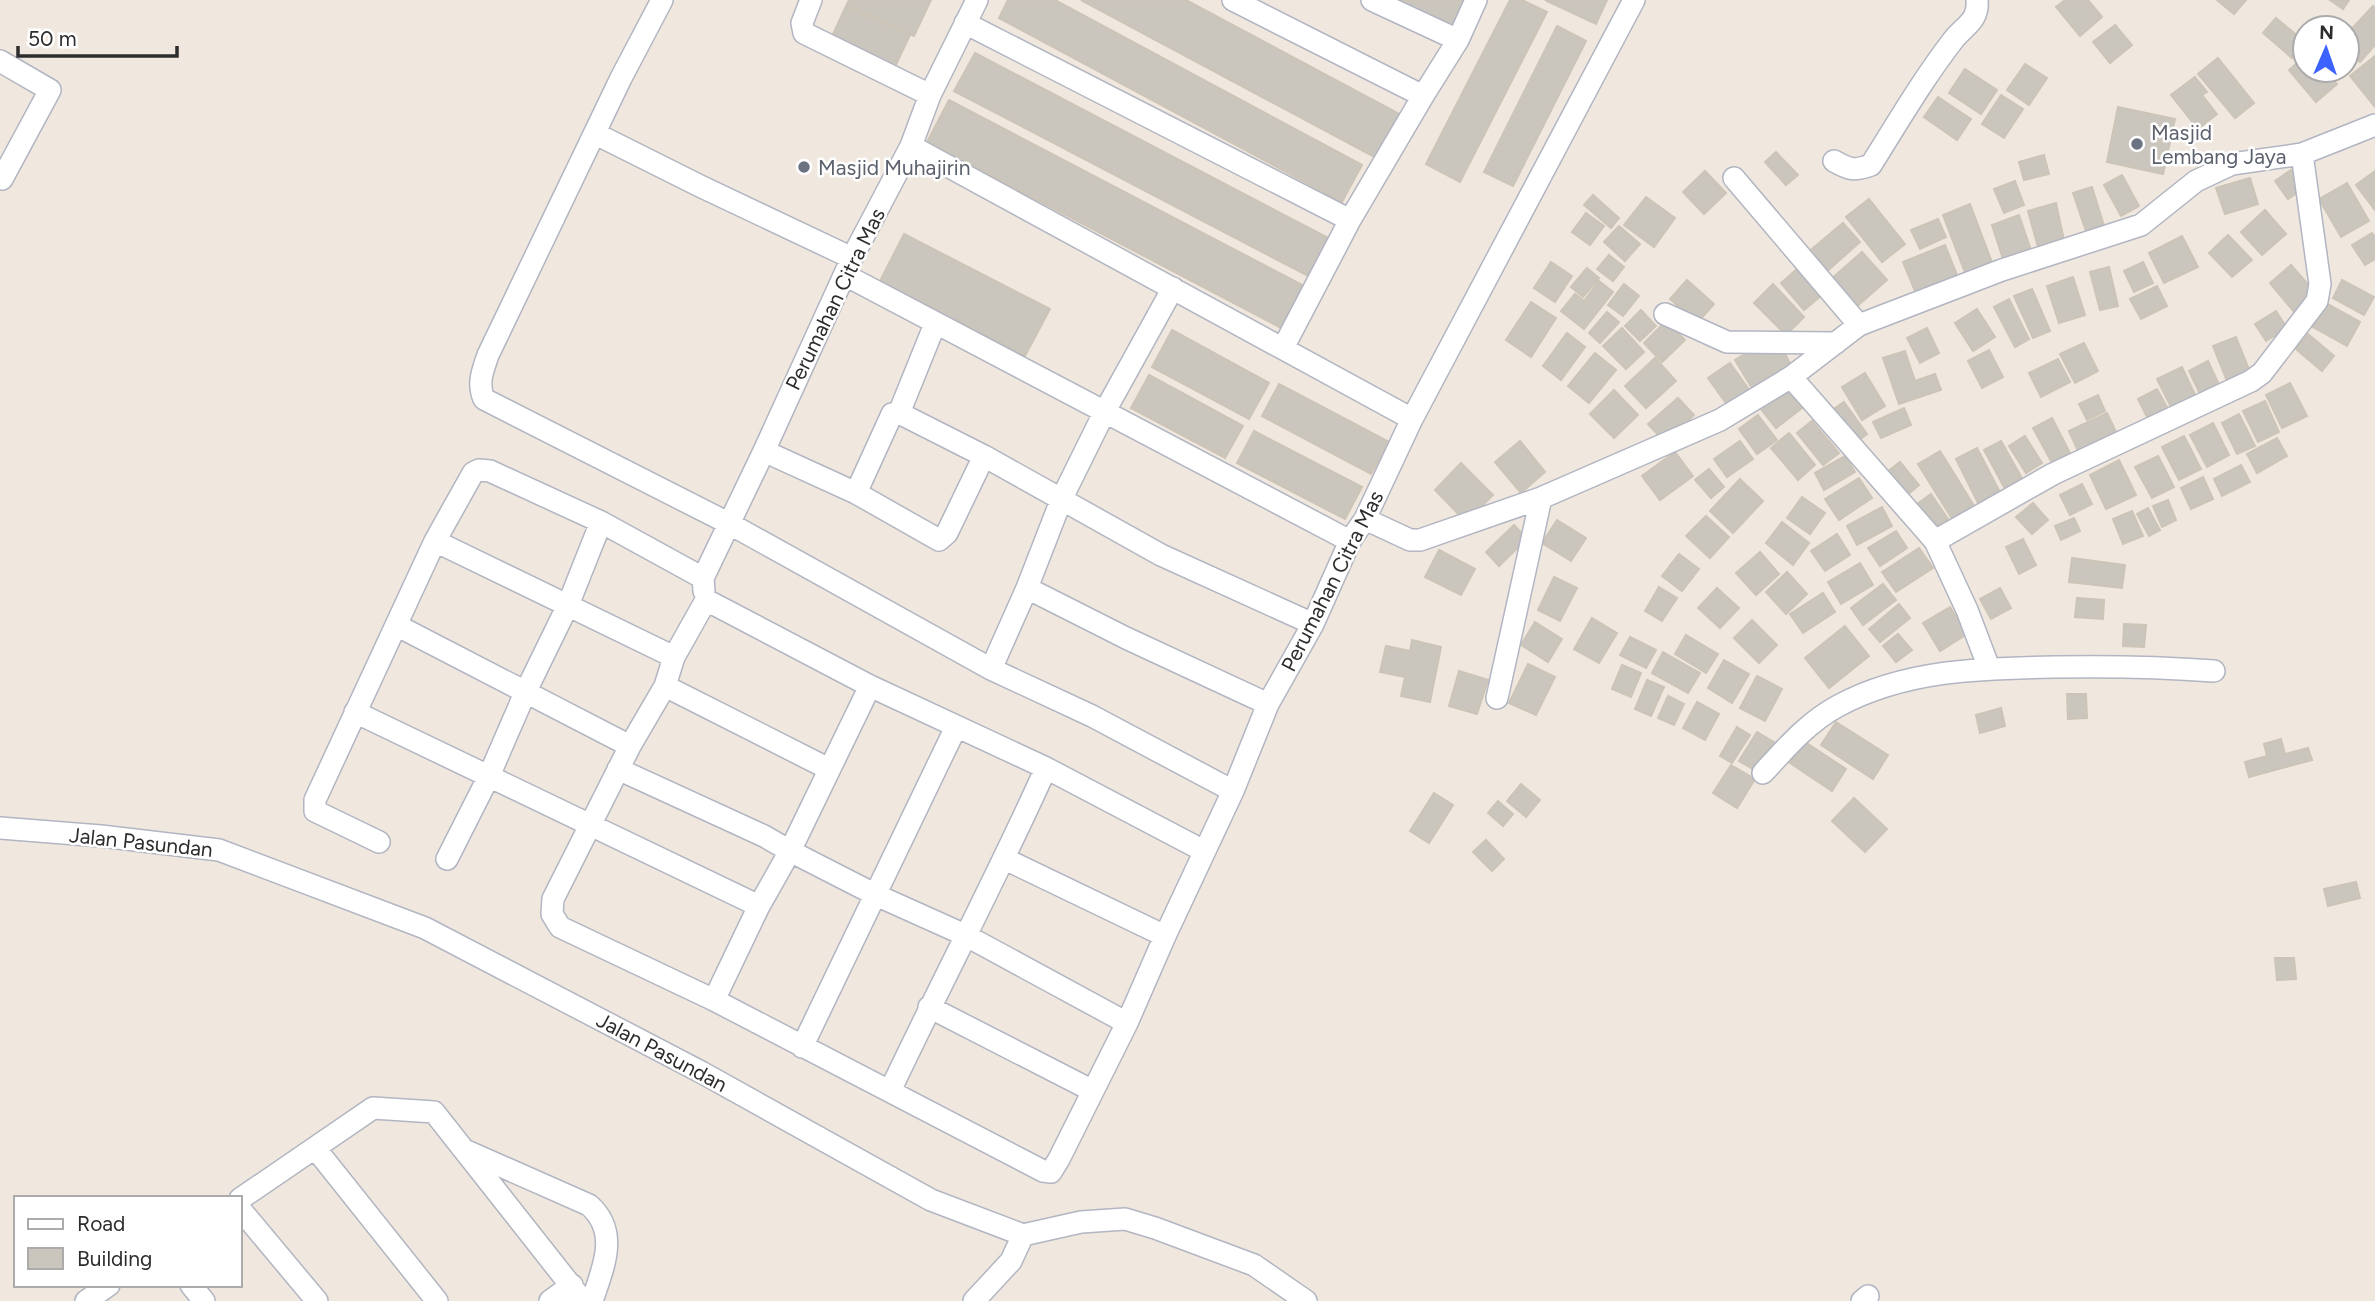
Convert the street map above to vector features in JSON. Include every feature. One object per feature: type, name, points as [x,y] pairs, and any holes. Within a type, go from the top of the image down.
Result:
[{"type":"street","points":[[662,0],[621,78],[488,355],[481,377],[484,399],[730,524],[991,669],[1092,716],[1233,790]]},
{"type":"street","points":[[811,0],[802,23],[804,33],[930,95]]},
{"type":"street","name":"Perumahan Citra Mas","points":[[703,578],[849,267],[911,146],[930,95],[976,0]]},
{"type":"street","points":[[1233,0],[1423,96]]},
{"type":"street","points":[[1371,0],[1458,40]]},
{"type":"street","points":[[1283,348],[1350,220],[1458,40],[1476,0]]},
{"type":"street","name":"Perumahan Citra Mas","points":[[890,1091],[1043,1171],[1051,1172],[1127,1023],[1233,790],[1268,704],[1313,624],[1350,541],[1365,519],[1412,419],[1634,0]]},
{"type":"street","points":[[1835,161],[1849,169],[1871,165],[1927,75],[1960,32],[1974,20],[1978,12],[1977,0]]},
{"type":"street","points":[[965,23],[1350,220]]},
{"type":"street","points":[[0,61],[50,90],[1,180]]},
{"type":"street","points":[[1365,519],[1410,540],[1420,540],[1541,498],[1720,420],[1791,377],[1860,325],[2002,270],[2141,225],[2196,181],[2232,164],[2302,154],[2375,125]]},
{"type":"street","points":[[596,134],[849,267],[935,324],[1350,541]]},
{"type":"street","points":[[911,146],[1412,419]]},
{"type":"street","points":[[1935,541],[2053,474],[2251,381],[2262,373],[2317,301],[2319,294],[2320,284],[2302,154]]},
{"type":"street","points":[[1734,178],[1860,325]]},
{"type":"street","points":[[991,669],[1027,588],[1062,498],[1105,411],[1173,288]]},
{"type":"street","points":[[1665,314],[1727,342],[1836,343]]},
{"type":"street","points":[[899,413],[935,324]]},
{"type":"street","points":[[1791,377],[1935,541],[1967,610],[1989,668]]},
{"type":"street","points":[[856,493],[892,414],[899,413],[1062,498],[1161,555],[1313,624]]},
{"type":"street","points":[[764,452],[856,493],[939,540],[947,533],[984,456]]},
{"type":"street","points":[[379,842],[315,811],[315,800],[435,541],[470,477],[479,470],[491,471],[601,522],[703,578],[706,600],[674,657],[665,686],[630,746],[552,899],[552,914],[560,928],[714,1000],[890,1091],[929,1007],[1005,859],[1046,768]]},
{"type":"street","points":[[1497,698],[1541,498]]},
{"type":"street","points":[[447,859],[489,776],[568,605],[601,522]]},
{"type":"street","points":[[435,541],[674,657]]},
{"type":"street","points":[[1027,588],[1126,638],[1268,704]]},
{"type":"street","points":[[706,600],[870,686],[1046,768],[1204,851]]},
{"type":"street","points":[[396,625],[630,746]]},
{"type":"street","points":[[1763,773],[1807,727],[1838,706],[1891,683],[1989,668],[2142,666],[2214,671]]},
{"type":"street","points":[[665,686],[829,769]]},
{"type":"street","points":[[714,1000],[870,686]]},
{"type":"street","points":[[355,712],[760,906]]},
{"type":"street","points":[[802,1046],[956,727]]},
{"type":"street","points":[[618,769],[764,836],[876,895],[965,935],[1127,1023]]},
{"type":"street","name":"Jalan Pasundan","points":[[0,828],[101,836],[219,850],[425,928],[701,1072],[931,1200],[1023,1235]]},
{"type":"street","points":[[1005,859],[1165,936]]},
{"type":"street","points":[[929,1007],[1093,1091]]},
{"type":"street","points":[[242,1198],[373,1108],[434,1112],[577,1293],[550,1301]]},
{"type":"street","points":[[315,1148],[437,1301]]},
{"type":"street","points":[[464,1150],[589,1205],[597,1213],[604,1224],[607,1256],[592,1301]]},
{"type":"street","points":[[242,1211],[317,1301]]},
{"type":"street","points":[[975,1301],[1011,1261],[1023,1235],[1081,1222],[1125,1219],[1254,1265],[1306,1301]]},
{"type":"street","points":[[86,1301],[106,1287]]},
{"type":"street","points":[[193,1287],[204,1301]]},
{"type":"building","points":[[849,0],[931,0],[914,36],[847,4]]},
{"type":"building","points":[[1008,0],[1055,0],[1362,165],[1342,202],[999,18]]},
{"type":"building","points":[[1081,0],[1186,0],[1401,115],[1378,159]]},
{"type":"building","points":[[1399,0],[1464,0],[1452,26]]},
{"type":"building","points":[[1510,0],[1522,0],[1547,12],[1460,182],[1426,164]]},
{"type":"building","points":[[1545,0],[1607,0],[1596,24]]},
{"type":"building","points":[[2065,0],[2088,0],[2102,17],[2080,36],[2056,7]]},
{"type":"building","points":[[2217,0],[2246,0],[2234,14]]},
{"type":"building","points":[[2330,0],[2349,0],[2343,9]]},
{"type":"building","points":[[846,6],[910,35],[893,71],[829,43]]},
{"type":"building","points":[[2375,7],[2375,45],[2361,61],[2361,19]]},
{"type":"building","points":[[2276,18],[2291,30],[2291,57],[2263,33]]},
{"type":"building","points":[[2115,25],[2132,45],[2110,63],[2093,42]]},
{"type":"building","points":[[1557,26],[1586,41],[1513,186],[1484,172]]},
{"type":"building","points":[[975,53],[1332,240],[1312,278],[954,91]]},
{"type":"building","points":[[2375,56],[2375,107],[2356,84],[2361,84],[2361,67]]},
{"type":"building","points":[[2218,58],[2254,103],[2235,118],[2198,74]]},
{"type":"building","points":[[2025,64],[2047,78],[2029,105],[2007,90]]},
{"type":"building","points":[[1965,69],[1997,90],[1981,114],[1949,93]]},
{"type":"building","points":[[2195,77],[2207,92],[2202,95],[2217,114],[2198,129],[2171,95]]},
{"type":"building","points":[[2301,84],[2337,84],[2316,102]]},
{"type":"building","points":[[2001,95],[2023,109],[2004,138],[1982,124]]},
{"type":"building","points":[[1938,97],[1971,119],[1957,140],[1924,117]]},
{"type":"building","points":[[949,100],[1306,287],[1283,329],[927,142]]},
{"type":"building","points":[[2118,107],[2175,119],[2163,174],[2107,162]]},
{"type":"building","points":[[1776,152],[1798,175],[1786,185],[1765,162]]},
{"type":"building","points":[[2044,155],[2049,174],[2024,180],[2019,162]]},
{"type":"building","points":[[2291,170],[2304,188],[2288,199],[2275,181]]},
{"type":"building","points":[[1705,171],[1726,193],[1704,214],[1683,192]]},
{"type":"building","points":[[2375,171],[2375,210],[2356,185]]},
{"type":"building","points":[[2122,175],[2139,206],[2121,216],[2104,185]]},
{"type":"building","points":[[2250,178],[2258,204],[2225,214],[2216,188]]},
{"type":"building","points":[[2015,181],[2024,205],[2004,213],[1994,189]]},
{"type":"building","points":[[2347,183],[2369,221],[2341,237],[2319,199]]},
{"type":"building","points":[[2092,187],[2105,229],[2087,234],[2073,193]]},
{"type":"building","points":[[1593,195],[1619,218],[1611,228],[1584,205]]},
{"type":"building","points":[[1646,197],[1675,218],[1654,247],[1624,225]]},
{"type":"building","points":[[1869,199],[1905,244],[1882,262],[1846,217]]},
{"type":"building","points":[[2056,203],[2064,240],[2038,247],[2028,211]]},
{"type":"building","points":[[1970,204],[1993,265],[1966,275],[1943,215]]},
{"type":"building","points":[[2265,210],[2286,234],[2262,255],[2241,232]]},
{"type":"building","points":[[1586,213],[1604,226],[1590,245],[1572,232]]},
{"type":"building","points":[[2019,215],[2032,253],[2004,262],[1992,225]]},
{"type":"building","points":[[1938,219],[1946,237],[1920,249],[1911,230]]},
{"type":"building","points":[[1843,223],[1860,242],[1825,273],[1807,253]]},
{"type":"building","points":[[1619,226],[1640,244],[1625,261],[1604,242]]},
{"type":"building","points":[[2372,233],[2375,237],[2375,259],[2365,265],[2352,245]]},
{"type":"building","points":[[904,234],[1050,309],[1025,356],[880,281]]},
{"type":"building","points":[[2228,235],[2252,260],[2232,277],[2209,253]]},
{"type":"building","points":[[2182,236],[2198,267],[2164,283],[2149,253]]},
{"type":"building","points":[[1945,245],[1959,280],[1917,296],[1903,262]]},
{"type":"building","points":[[1862,252],[1887,280],[1855,308],[1830,280]]},
{"type":"building","points":[[1609,255],[1624,267],[1613,281],[1597,269]]},
{"type":"building","points":[[1551,262],[1572,276],[1555,302],[1534,288]]},
{"type":"building","points":[[2143,262],[2153,283],[2134,292],[2124,271]]},
{"type":"building","points":[[2291,265],[2317,295],[2295,313],[2270,283]]},
{"type":"building","points":[[2109,267],[2118,306],[2100,310],[2090,272]]},
{"type":"building","points":[[1587,268],[1599,278],[1583,297],[1571,287]]},
{"type":"building","points":[[1797,269],[1821,296],[1804,310],[1781,283]]},
{"type":"building","points":[[2073,277],[2085,315],[2059,323],[2047,286]]},
{"type":"building","points":[[1687,280],[1714,304],[1697,323],[1670,299]]},
{"type":"building","points":[[2342,280],[2374,297],[2364,315],[2333,298]]},
{"type":"building","points":[[1599,281],[1613,292],[1584,329],[1561,311],[1575,294],[1584,301]]},
{"type":"building","points":[[1624,284],[1639,296],[1623,316],[1608,305]]},
{"type":"building","points":[[1773,284],[1804,317],[1786,335],[1754,303]]},
{"type":"building","points":[[2157,286],[2167,306],[2141,319],[2130,299]]},
{"type":"building","points":[[2032,289],[2050,331],[2033,338],[2014,296]]},
{"type":"building","points":[[2009,299],[2029,339],[2015,347],[1994,307]]},
{"type":"building","points":[[1531,302],[1556,318],[1531,357],[1506,340]]},
{"type":"building","points":[[2326,303],[2360,322],[2347,346],[2313,327]]},
{"type":"building","points":[[1977,309],[1995,337],[1973,351],[1955,323]]},
{"type":"building","points":[[1641,310],[1656,326],[1640,341],[1625,326]]},
{"type":"building","points":[[2276,311],[2287,328],[2266,341],[2255,324]]},
{"type":"building","points":[[1607,312],[1619,322],[1600,343],[1589,333]]},
{"type":"building","points":[[1666,321],[1685,340],[1662,362],[1644,343]]},
{"type":"building","points":[[1622,328],[1644,352],[1626,369],[1603,346]]},
{"type":"building","points":[[1927,328],[1939,353],[1920,363],[1907,338]]},
{"type":"building","points":[[1172,330],[1269,383],[1249,419],[1152,367]]},
{"type":"building","points":[[1567,333],[1585,347],[1561,380],[1543,366]]},
{"type":"building","points":[[2308,334],[2334,356],[2322,371],[2296,349]]},
{"type":"building","points":[[2236,337],[2252,377],[2229,386],[2213,346]]},
{"type":"building","points":[[2084,343],[2098,371],[2075,383],[2060,354]]},
{"type":"building","points":[[1759,345],[1783,350],[1792,367],[1753,390],[1735,360]]},
{"type":"building","points":[[1989,350],[2003,377],[1982,388],[1968,361]]},
{"type":"building","points":[[1905,351],[1915,381],[1935,374],[1941,390],[1899,404],[1883,358]]},
{"type":"building","points":[[1595,353],[1616,370],[1589,403],[1568,386]]},
{"type":"building","points":[[1655,358],[1676,381],[1646,408],[1625,386]]},
{"type":"building","points":[[2058,359],[2070,382],[2041,397],[2029,373]]},
{"type":"building","points":[[2208,361],[2220,387],[2201,396],[2189,371]]},
{"type":"building","points":[[1730,363],[1750,391],[1728,406],[1708,378]]},
{"type":"building","points":[[2182,367],[2198,401],[2174,413],[2157,379]]},
{"type":"building","points":[[1865,373],[1885,406],[1862,420],[1842,387]]},
{"type":"building","points":[[1149,375],[1243,426],[1225,458],[1131,408]]},
{"type":"building","points":[[2290,383],[2307,416],[2282,428],[2266,395]]},
{"type":"building","points":[[1279,384],[1389,442],[1371,474],[1262,416]]},
{"type":"building","points":[[1786,388],[1802,408],[1776,428],[1760,408]]},
{"type":"building","points":[[2157,389],[2172,416],[2152,427],[2138,399]]},
{"type":"building","points":[[1614,390],[1638,415],[1614,438],[1590,414]]},
{"type":"building","points":[[2098,395],[2105,411],[2087,420],[2079,404]]},
{"type":"building","points":[[1678,398],[1694,415],[1665,442],[1648,424]]},
{"type":"building","points":[[2265,401],[2279,432],[2258,442],[2243,411]]},
{"type":"building","points":[[1844,402],[1867,434],[1851,446],[1828,413]]},
{"type":"building","points":[[1904,408],[1911,425],[1881,438],[1873,422]]},
{"type":"building","points":[[2107,413],[2116,432],[2078,451],[2069,431]]},
{"type":"building","points":[[2239,414],[2255,446],[2237,454],[2222,423]]},
{"type":"building","points":[[1758,415],[1777,440],[1757,454],[1739,429]]},
{"type":"building","points":[[2052,418],[2070,453],[2052,463],[2033,428]]},
{"type":"building","points":[[1812,421],[1839,453],[1823,465],[1797,433]]},
{"type":"building","points":[[2213,423],[2229,455],[2207,467],[2190,435]]},
{"type":"building","points":[[1254,431],[1362,487],[1345,519],[1237,463]]},
{"type":"building","points":[[1789,433],[1815,465],[1798,480],[1771,448]]},
{"type":"building","points":[[2025,436],[2042,463],[2026,473],[2009,446]]},
{"type":"building","points":[[2184,436],[2201,469],[2179,480],[2162,447]]},
{"type":"building","points":[[2277,438],[2287,456],[2257,473],[2247,454]]},
{"type":"building","points":[[1520,441],[1545,472],[1521,493],[1495,462]]},
{"type":"building","points":[[1740,441],[1753,459],[1727,477],[1714,459]]},
{"type":"building","points":[[2001,441],[2023,480],[2005,489],[1984,450]]},
{"type":"building","points":[[1977,448],[2002,496],[1980,507],[1956,459]]},
{"type":"building","points":[[1940,451],[1976,509],[1954,522],[1918,464]]},
{"type":"building","points":[[1675,452],[1693,476],[1660,500],[1642,476]]},
{"type":"building","points":[[1845,456],[1855,472],[1824,490],[1815,473]]},
{"type":"building","points":[[2158,456],[2174,487],[2152,498],[2135,467]]},
{"type":"building","points":[[2119,460],[2136,495],[2106,509],[2090,475]]},
{"type":"building","points":[[1900,462],[1919,485],[1901,500],[1882,476]]},
{"type":"building","points":[[1461,463],[1493,495],[1466,522],[1435,490]]},
{"type":"building","points":[[2241,465],[2250,482],[2222,496],[2214,479]]},
{"type":"building","points":[[1709,469],[1724,487],[1711,498],[1695,480]]},
{"type":"building","points":[[2203,477],[2213,499],[2191,509],[2181,488]]},
{"type":"building","points":[[1859,478],[1872,498],[1839,520],[1825,499]]},
{"type":"building","points":[[1740,479],[1763,501],[1733,533],[1710,511]]},
{"type":"building","points":[[2082,484],[2092,504],[2070,515],[2060,495]]},
{"type":"building","points":[[1931,494],[1948,519],[1929,531],[1913,507]]},
{"type":"building","points":[[1802,497],[1825,513],[1810,534],[1787,518]]},
{"type":"building","points":[[2168,500],[2176,520],[2162,527],[2153,506]]},
{"type":"building","points":[[2033,503],[2048,520],[2032,534],[2016,517]]},
{"type":"building","points":[[1882,507],[1892,526],[1857,545],[1847,526]]},
{"type":"building","points":[[2148,508],[2160,530],[2149,536],[2137,514]]},
{"type":"building","points":[[2132,511],[2143,536],[2123,544],[2113,519]]},
{"type":"building","points":[[1706,516],[1729,537],[1710,558],[1686,536]]},
{"type":"building","points":[[2074,518],[2080,531],[2061,540],[2055,526]]},
{"type":"building","points":[[1557,520],[1586,538],[1571,561],[1542,543]]},
{"type":"building","points":[[1782,522],[1809,543],[1793,565],[1766,543]]},
{"type":"building","points":[[1514,525],[1527,539],[1499,566],[1486,552]]},
{"type":"building","points":[[1896,531],[1907,548],[1880,566],[1868,548]]},
{"type":"building","points":[[1837,534],[1850,555],[1825,571],[1811,551]]},
{"type":"building","points":[[2023,539],[2036,565],[2019,574],[2006,547]]},
{"type":"building","points":[[1919,548],[1933,568],[1896,592],[1882,572]]},
{"type":"building","points":[[1439,550],[1475,569],[1461,595],[1425,577]]},
{"type":"building","points":[[1760,552],[1779,574],[1756,595],[1736,573]]},
{"type":"building","points":[[1679,554],[1699,569],[1682,591],[1662,576]]},
{"type":"building","points":[[2072,558],[2125,565],[2122,588],[2069,582]]},
{"type":"building","points":[[1860,563],[1873,585],[1841,604],[1828,582]]},
{"type":"building","points":[[1787,572],[1807,594],[1786,614],[1766,592]]},
{"type":"building","points":[[1554,577],[1577,588],[1560,621],[1538,610]]},
{"type":"building","points":[[1883,584],[1896,600],[1863,625],[1851,608]]},
{"type":"building","points":[[1659,587],[1677,598],[1662,621],[1645,611]]},
{"type":"building","points":[[1717,588],[1739,608],[1720,628],[1698,608]]},
{"type":"building","points":[[2000,588],[2011,608],[1991,619],[1980,599]]},
{"type":"building","points":[[1823,593],[1835,612],[1803,633],[1790,614]]},
{"type":"building","points":[[2077,598],[2104,600],[2103,619],[2075,617]]},
{"type":"building","points":[[1899,604],[1910,618],[1880,642],[1869,629]]},
{"type":"building","points":[[1950,607],[1967,634],[1940,651],[1923,623]]},
{"type":"building","points":[[1592,618],[1617,633],[1599,663],[1574,649]]},
{"type":"building","points":[[1752,620],[1777,645],[1759,663],[1734,638]]},
{"type":"building","points":[[1535,622],[1562,639],[1548,662],[1521,645]]},
{"type":"building","points":[[2124,624],[2146,625],[2144,647],[2123,646]]},
{"type":"building","points":[[1845,626],[1869,656],[1829,688],[1805,658]]},
{"type":"building","points":[[1898,634],[1912,650],[1896,662],[1883,646]]},
{"type":"building","points":[[1686,635],[1718,654],[1706,673],[1675,654]]},
{"type":"building","points":[[1630,637],[1656,650],[1646,668],[1620,655]]},
{"type":"building","points":[[1412,640],[1441,647],[1430,702],[1401,696],[1405,677],[1380,672],[1386,646],[1410,651]]},
{"type":"building","points":[[1663,652],[1700,673],[1688,693],[1652,673]]},
{"type":"building","points":[[1724,660],[1749,674],[1732,703],[1708,688]]},
{"type":"building","points":[[1528,664],[1555,677],[1536,715],[1509,703]]},
{"type":"building","points":[[1622,665],[1641,673],[1631,697],[1612,689]]},
{"type":"building","points":[[1459,671],[1488,680],[1477,714],[1449,706]]},
{"type":"building","points":[[1757,676],[1782,689],[1765,721],[1740,708]]},
{"type":"building","points":[[1647,680],[1664,687],[1651,716],[1635,709]]},
{"type":"building","points":[[2067,694],[2086,694],[2087,718],[2068,719]]},
{"type":"building","points":[[1668,696],[1684,704],[1674,725],[1658,718]]},
{"type":"building","points":[[1697,702],[1719,714],[1705,740],[1683,728]]},
{"type":"building","points":[[2001,708],[2005,726],[1980,733],[1976,715]]},
{"type":"building","points":[[1836,722],[1888,755],[1873,779],[1821,745]]},
{"type":"building","points":[[1737,727],[1750,735],[1732,763],[1720,756]]},
{"type":"building","points":[[1757,732],[1774,742],[1756,771],[1739,761]]},
{"type":"building","points":[[2281,739],[2285,754],[2308,748],[2312,760],[2249,777],[2245,762],[2267,756],[2264,744]]},
{"type":"building","points":[[1805,742],[1846,769],[1832,791],[1790,763]]},
{"type":"building","points":[[1731,765],[1755,779],[1737,808],[1713,793]]},
{"type":"building","points":[[1521,784],[1540,800],[1526,817],[1507,801]]},
{"type":"building","points":[[1434,793],[1453,805],[1429,843],[1410,831]]},
{"type":"building","points":[[1854,798],[1887,829],[1865,852],[1832,821]]},
{"type":"building","points":[[1498,801],[1513,814],[1503,826],[1488,813]]},
{"type":"building","points":[[1486,840],[1504,859],[1492,871],[1473,852]]},
{"type":"building","points":[[2356,882],[2360,898],[2328,906],[2324,889]]},
{"type":"building","points":[[2275,958],[2294,958],[2296,979],[2277,980]]},
{"type":"place","name":"Masjid Lembang Jaya","points":[[2137,144]]},
{"type":"place","name":"Masjid Muhajirin","points":[[804,167]]}]
